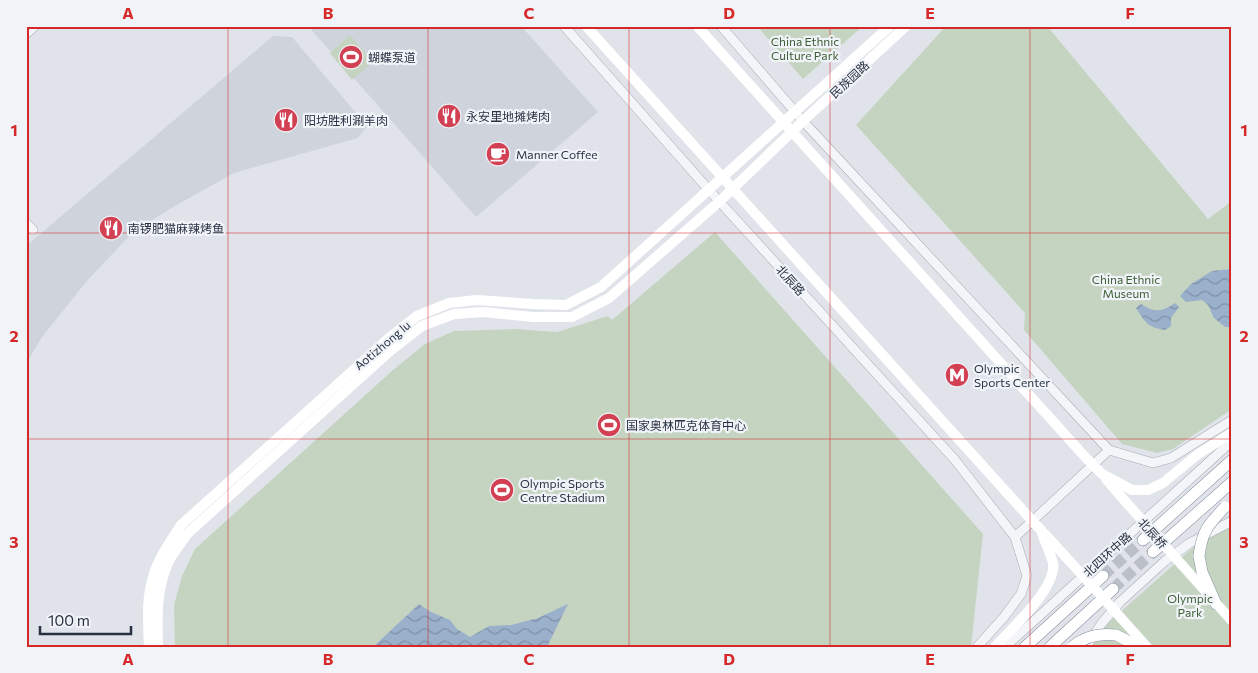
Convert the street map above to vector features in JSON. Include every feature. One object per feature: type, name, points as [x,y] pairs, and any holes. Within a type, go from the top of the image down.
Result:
[{"type":"highway","points":[[1143,540],[1232,460]]},
{"type":"highway","points":[[1153,552],[1232,482]]},
{"type":"highway","points":[[1216,604],[1202,572],[1200,556],[1202,538],[1210,522],[1228,504]]},
{"type":"highway","points":[[1025,647],[1103,576]]},
{"type":"highway","points":[[1050,647],[1112,589]]},
{"type":"highway","points":[[1072,647],[1077,642],[1095,635],[1105,634],[1116,635],[1140,647]]},
{"type":"main road","name":"北辰路","points":[[586,26],[1147,647]]},
{"type":"main road","points":[[697,26],[793,132]]},
{"type":"main road","name":"民族园路","points":[[723,179],[890,26]]},
{"type":"main road","name":"民族园路","points":[[731,188],[906,26]]},
{"type":"main road","name":"北辰桥","points":[[793,132],[1232,621]]},
{"type":"main road","name":"Aotizhong lu","points":[[149,647],[148,620],[153,576],[163,553],[181,525],[388,339],[417,316],[449,303],[477,300],[566,305],[601,288],[723,179]]},
{"type":"main road","name":"Aotizhong lu","points":[[158,647],[157,613],[160,586],[170,559],[187,534],[390,351],[422,326],[454,314],[484,312],[533,317],[572,317],[609,298],[720,201],[731,188]]},
{"type":"main road","points":[[1102,474],[1132,490],[1148,490],[1164,483],[1198,454],[1232,432]]},
{"type":"main road","points":[[995,647],[1041,596],[1052,579],[1053,564],[1040,530]]},
{"type":"street","points":[[26,34],[36,26]]},
{"type":"street","name":"北辰路","points":[[564,26],[709,190],[955,460],[1015,537]]},
{"type":"street","points":[[721,26],[803,121],[1109,450],[1153,463],[1171,458],[1232,420]]},
{"type":"street","points":[[26,223],[33,230]]},
{"type":"street","name":"北四环中路","points":[[1005,647],[1232,441]]},
{"type":"street","points":[[978,647],[1021,594],[1027,576],[1015,537],[1109,450]]},
{"type":"street","points":[[1086,647],[1102,623],[1120,602],[1165,561],[1190,543],[1232,521]]},
{"type":"shaded area","points":[[308,26],[521,26],[598,112],[476,217]]},
{"type":"shaded area","points":[[273,36],[292,37],[367,126],[358,138],[234,173],[133,232],[86,282],[42,337],[26,364],[26,246]]},
{"type":"green space","name":"China Ethnic Culture Park","points":[[757,26],[863,26],[803,79]]},
{"type":"green space","name":"China Ethnic Museum","points":[[946,26],[1047,26],[1208,219],[1232,201],[1232,409],[1173,449],[1157,453],[1122,444],[1024,330],[1025,313],[856,125]]},
{"type":"green space","name":"蝴蝶泵道","points":[[350,35],[373,62],[352,80],[330,53]]},
{"type":"green space","name":"国家奥林匹克体育中心","points":[[715,232],[983,534],[971,647],[175,647],[174,605],[182,576],[195,549],[393,370],[425,344],[454,331],[514,329],[557,332],[608,316],[612,320]]},
{"type":"green space","name":"Olympic Park","points":[[1232,513],[1232,647],[1081,647]]},
{"type":"water","points":[[1232,269],[1232,327],[1225,327],[1214,318],[1208,305],[1202,300],[1186,302],[1180,296],[1191,284],[1212,271]]},
{"type":"water","points":[[1175,303],[1179,307],[1171,318],[1171,326],[1165,330],[1148,324],[1136,308],[1141,304],[1150,309],[1158,310]]},
{"type":"water","points":[[419,604],[431,612],[450,620],[457,629],[470,637],[489,626],[511,625],[538,618],[568,604],[547,647],[373,647]]},
{"type":"tunnel","points":[[1103,576],[1143,540]]},
{"type":"tunnel","points":[[1113,589],[1153,552]]},
{"type":"place","name":"蝴蝶泵道","points":[[351,57]]},
{"type":"place","name":"永安里地摊烤肉","points":[[449,116]]},
{"type":"place","name":"阳坊胜利涮羊肉","points":[[286,120]]},
{"type":"place","name":"Manner Coffee","points":[[498,154]]},
{"type":"place","name":"南锣肥猫麻辣烤鱼","points":[[111,228]]},
{"type":"place","name":"Olympic Sports Center","points":[[957,375]]},
{"type":"place","name":"国家奥林匹克体育中心","points":[[609,425]]},
{"type":"place","name":"Olympic Sports Centre Stadium","points":[[502,490]]}]
